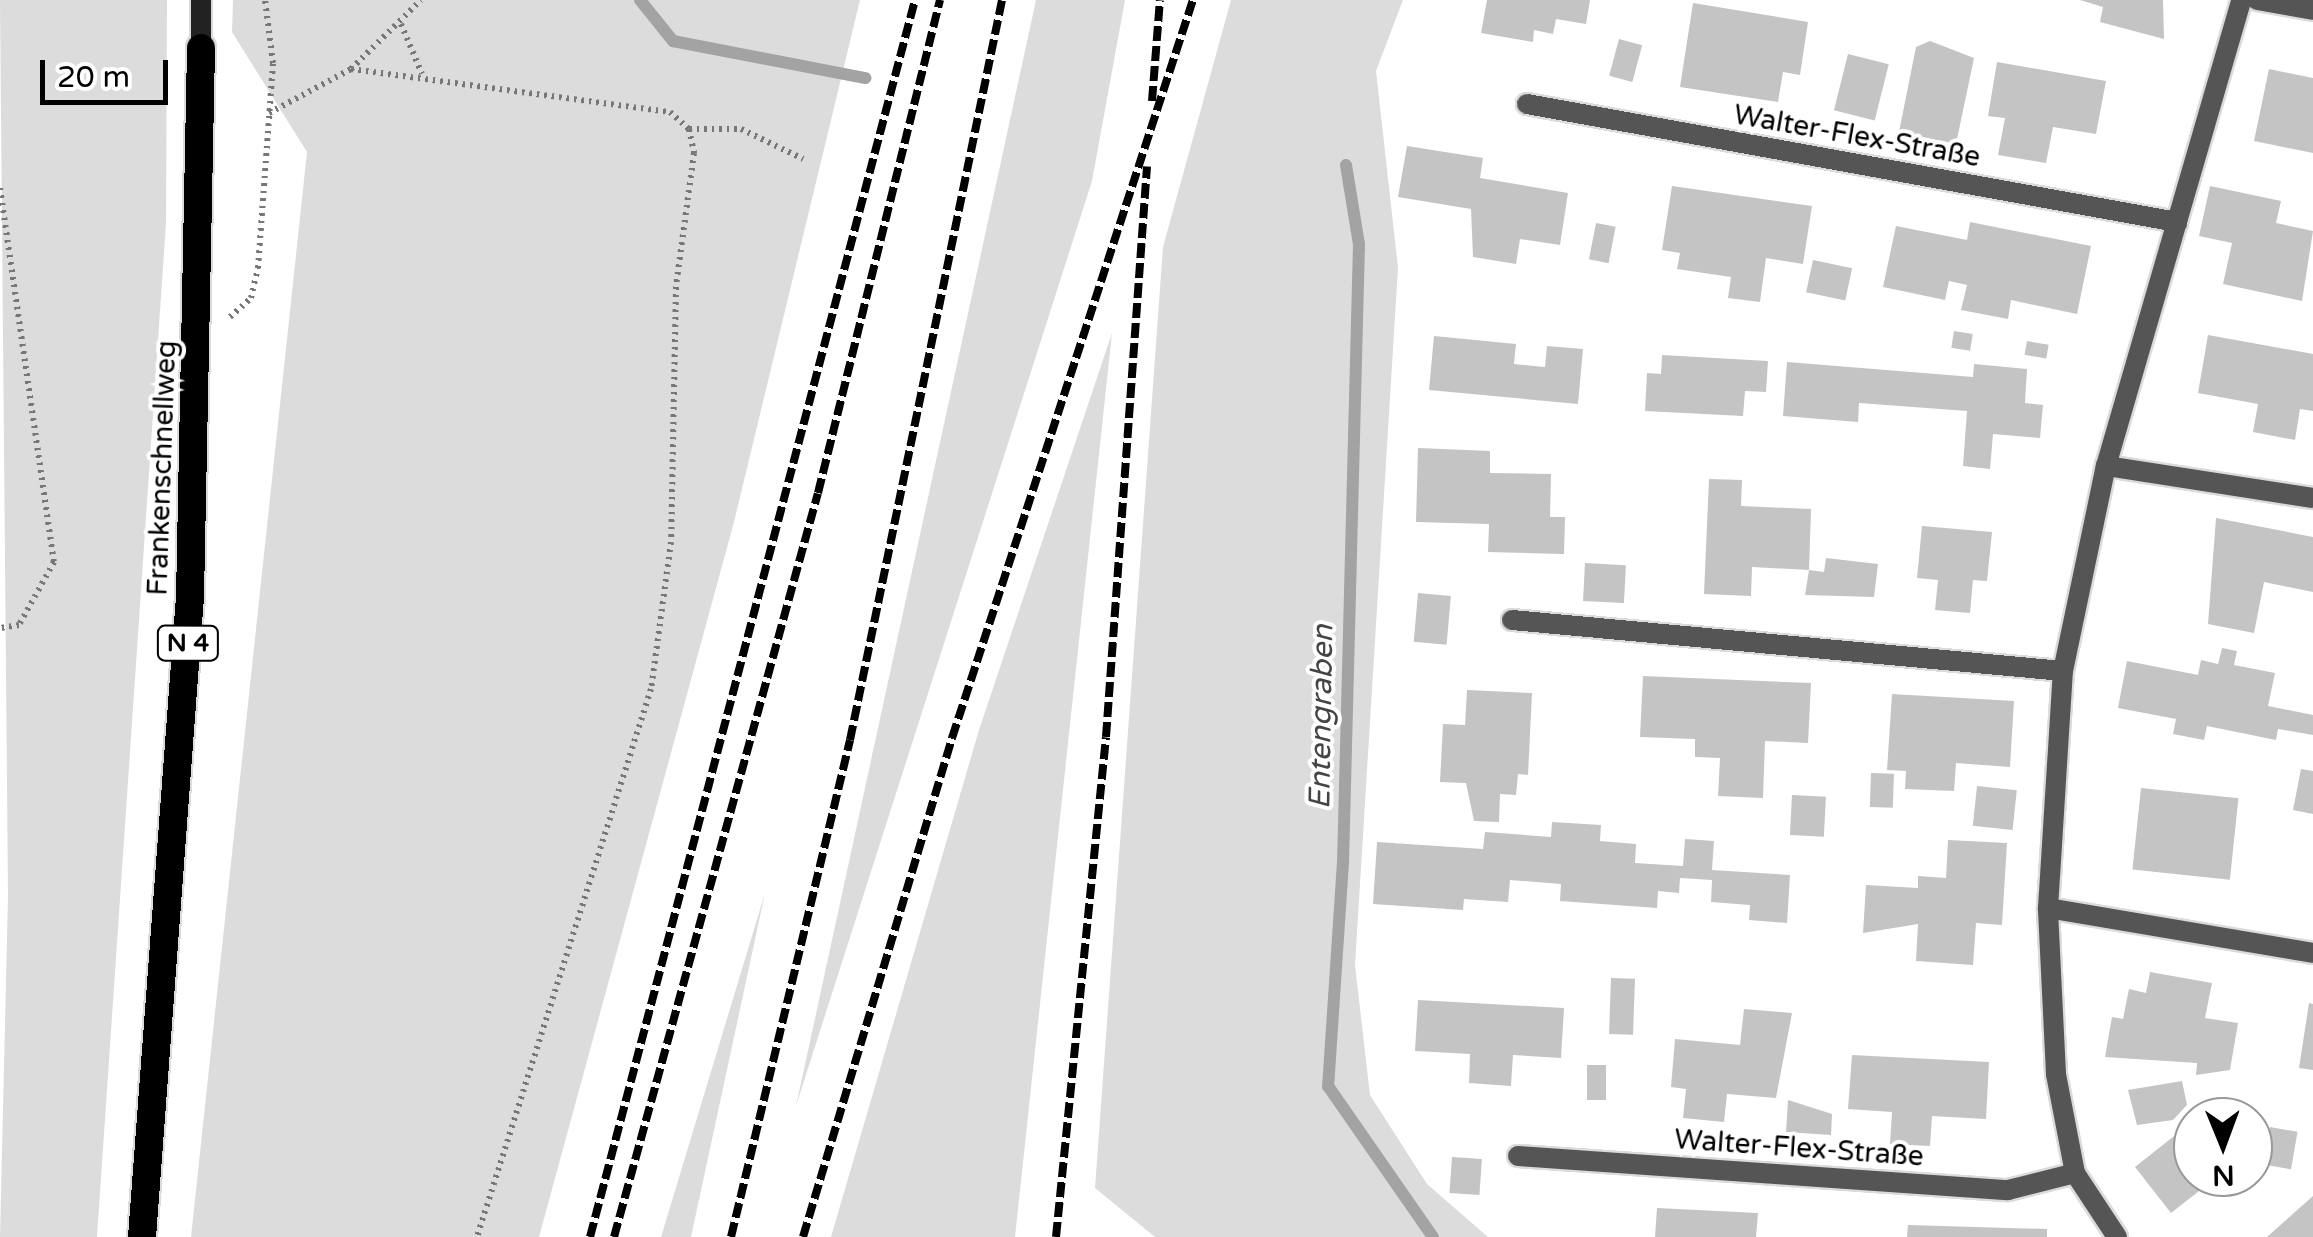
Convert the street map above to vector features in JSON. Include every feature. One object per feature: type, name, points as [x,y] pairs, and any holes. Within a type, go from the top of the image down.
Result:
[{"type":"highway","name":"Frankenschnellweg","points":[[142,1237],[184,709],[199,322],[201,48]]},
{"type":"main road","name":"Frankenschnellweg","points":[[201,0],[201,48]]},
{"type":"street","points":[[2117,1237],[2074,1174],[2056,1074],[2048,908],[2062,671],[2106,466],[2241,0]]},
{"type":"street","points":[[2257,0],[2313,10]]},
{"type":"street","name":"Walter-Flex-Straße","points":[[1527,104],[2176,222]]},
{"type":"street","points":[[2106,466],[2313,498]]},
{"type":"street","points":[[1512,620],[2062,671]]},
{"type":"street","points":[[2048,908],[2313,953]]},
{"type":"street","name":"Walter-Flex-Straße","points":[[1518,1156],[2008,1190],[2074,1174]]},
{"type":"path","points":[[199,322],[234,316],[251,298],[269,113],[266,0]]},
{"type":"path","points":[[269,113],[351,69],[401,24],[421,0]]},
{"type":"path","points":[[401,24],[423,75]]},
{"type":"path","points":[[351,69],[423,75],[670,112],[689,128],[741,129],[803,159]]},
{"type":"path","points":[[478,1237],[650,690],[673,508],[676,287],[695,183],[689,128]]},
{"type":"path","points":[[0,188],[54,562],[19,625],[0,628]]},
{"type":"shaded area","points":[[0,0],[167,0],[166,223],[97,1237],[0,1237],[8,896]]},
{"type":"shaded area","points":[[233,0],[860,0],[734,522],[539,1237],[191,1237],[307,152],[232,32]]},
{"type":"shaded area","points":[[1036,0],[1125,0],[1092,181],[796,1106]]},
{"type":"shaded area","points":[[1231,0],[1403,0],[1376,71],[1398,268],[1355,965],[1370,1095],[1427,1184],[1488,1237],[1155,1237],[1095,1188],[1163,247]]},
{"type":"shaded area","points":[[1112,333],[1015,1237],[831,1237],[979,730]]},
{"type":"shaded area","points":[[765,893],[691,1237],[661,1237]]},
{"type":"building","points":[[1487,0],[1590,0],[1586,24],[1556,19],[1553,34],[1534,30],[1533,42],[1481,33]]},
{"type":"building","points":[[2080,0],[2163,0],[2164,39],[2100,22],[2103,7]]},
{"type":"building","points":[[1693,3],[1808,22],[1800,75],[1783,72],[1778,102],[1680,87]]},
{"type":"building","points":[[1619,39],[1642,45],[1632,82],[1609,76]]},
{"type":"building","points":[[1930,41],[1974,58],[1956,144],[1899,132],[1916,47]]},
{"type":"building","points":[[1848,54],[1889,64],[1875,120],[1834,110]]},
{"type":"building","points":[[1997,62],[2106,81],[2096,134],[2053,127],[2046,163],[1998,155],[2005,118],[1988,116]]},
{"type":"building","points":[[2269,69],[2313,78],[2313,153],[2254,141]]},
{"type":"building","points":[[1407,146],[1483,158],[1480,178],[1568,193],[1560,245],[1520,239],[1516,264],[1473,257],[1471,209],[1398,197]]},
{"type":"building","points":[[1672,186],[1812,206],[1803,264],[1766,258],[1760,302],[1728,298],[1731,277],[1677,269],[1680,253],[1662,250]]},
{"type":"building","points":[[2210,186],[2281,201],[2276,223],[2313,231],[2302,301],[2223,284],[2232,243],[2199,236]]},
{"type":"building","points":[[1970,222],[2091,246],[2077,314],[2011,300],[2008,319],[1961,310],[1967,285],[1949,281],[1945,300],[1883,287],[1896,226],[1967,240]]},
{"type":"building","points":[[1596,223],[1616,227],[1609,263],[1589,259]]},
{"type":"building","points":[[1813,260],[1852,268],[1845,301],[1806,292]]},
{"type":"building","points":[[1954,331],[1973,334],[1970,351],[1951,348]]},
{"type":"building","points":[[2208,335],[2313,354],[2313,411],[2300,409],[2295,440],[2253,432],[2258,404],[2198,393]]},
{"type":"building","points":[[1434,336],[1516,344],[1514,364],[1545,367],[1547,346],[1583,349],[1578,404],[1429,390]]},
{"type":"building","points":[[2027,341],[2049,345],[2046,359],[2025,355]]},
{"type":"building","points":[[1662,355],[1768,361],[1766,392],[1745,391],[1743,416],[1645,411],[1647,373],[1661,374]]},
{"type":"building","points":[[1787,362],[1973,377],[1974,364],[2027,369],[2025,403],[2043,405],[2040,438],[1993,434],[1990,469],[1963,466],[1967,411],[1859,403],[1858,422],[1783,416]]},
{"type":"building","points":[[1418,448],[1490,451],[1490,473],[1551,474],[1550,517],[1565,517],[1564,554],[1488,552],[1489,524],[1416,522]]},
{"type":"building","points":[[1709,479],[1742,480],[1741,506],[1811,509],[1809,570],[1752,567],[1751,596],[1704,594]]},
{"type":"building","points":[[2216,518],[2313,537],[2313,592],[2264,582],[2254,633],[2208,624]]},
{"type":"building","points":[[1922,526],[1992,532],[1987,581],[1973,580],[1970,613],[1935,610],[1938,580],[1917,578]]},
{"type":"building","points":[[1826,558],[1878,564],[1874,597],[1805,595],[1809,570],[1824,572]]},
{"type":"building","points":[[1585,563],[1626,565],[1624,603],[1583,601]]},
{"type":"building","points":[[1418,593],[1451,596],[1447,645],[1414,642]]},
{"type":"building","points":[[2222,648],[2237,651],[2234,665],[2275,673],[2268,706],[2313,715],[2313,735],[2278,729],[2276,740],[2207,726],[2204,740],[2173,734],[2176,719],[2118,708],[2127,661],[2198,675],[2201,660],[2218,664]]},
{"type":"building","points":[[1643,676],[1811,683],[1808,743],[1765,741],[1763,798],[1718,796],[1720,758],[1695,757],[1695,739],[1640,737]]},
{"type":"building","points":[[1467,690],[1532,693],[1528,775],[1518,774],[1516,795],[1500,794],[1499,822],[1474,821],[1466,783],[1440,782],[1443,724],[1465,725]]},
{"type":"building","points":[[1892,694],[2014,701],[2010,767],[1956,763],[1954,791],[1905,789],[1906,771],[1887,770]]},
{"type":"building","points":[[2301,769],[2313,771],[2313,814],[2293,810]]},
{"type":"building","points":[[1871,773],[1894,774],[1893,808],[1870,807]]},
{"type":"building","points":[[1977,786],[2017,790],[2013,830],[1973,826]]},
{"type":"building","points":[[2141,788],[2238,798],[2230,880],[2132,870]]},
{"type":"building","points":[[1792,795],[1826,797],[1824,837],[1790,835]]},
{"type":"building","points":[[1552,822],[1601,825],[1600,841],[1636,844],[1635,863],[1683,866],[1685,839],[1714,841],[1712,870],[1790,875],[1787,923],[1749,920],[1750,905],[1711,902],[1712,880],[1680,878],[1679,893],[1658,891],[1657,908],[1560,901],[1561,884],[1510,880],[1508,902],[1464,899],[1463,910],[1373,904],[1377,842],[1483,849],[1485,832],[1551,837]]},
{"type":"building","points":[[1948,840],[2007,843],[2002,925],[1976,923],[1973,965],[1916,961],[1918,924],[1863,933],[1866,885],[1918,888],[1918,876],[1946,878]]},
{"type":"building","points":[[2150,972],[2212,983],[2205,1018],[2238,1023],[2230,1070],[2196,1075],[2197,1063],[2105,1057],[2112,1017],[2123,1019],[2129,989],[2146,993]]},
{"type":"building","points":[[1611,978],[1635,979],[1633,1035],[1609,1034]]},
{"type":"building","points":[[1418,1000],[1564,1008],[1561,1058],[1513,1055],[1511,1086],[1469,1083],[1470,1054],[1415,1051]]},
{"type":"building","points":[[2309,1003],[2313,1004],[2313,1070],[2299,1068]]},
{"type":"building","points":[[1744,1009],[1792,1013],[1776,1098],[1727,1094],[1724,1122],[1683,1118],[1686,1089],[1671,1087],[1675,1039],[1740,1045]]},
{"type":"building","points":[[1852,1055],[1989,1062],[1986,1119],[1932,1116],[1930,1146],[1890,1144],[1892,1112],[1848,1109]]},
{"type":"building","points":[[1587,1065],[1606,1065],[1606,1100],[1587,1100]]},
{"type":"building","points":[[2182,1081],[2185,1097],[2173,1097],[2173,1120],[2137,1125],[2128,1090]]},
{"type":"building","points":[[1788,1100],[1832,1114],[1831,1135],[1786,1132]]},
{"type":"building","points":[[2273,1128],[2298,1132],[2291,1169],[2273,1166]]},
{"type":"building","points":[[2173,1137],[2173,1197],[2191,1197],[2171,1213],[2135,1167]]},
{"type":"building","points":[[1452,1157],[1482,1159],[1479,1195],[1449,1193]]},
{"type":"building","points":[[2313,1196],[2313,1237],[2267,1237]]},
{"type":"building","points":[[1657,1208],[1758,1213],[1756,1237],[1655,1237]]},
{"type":"building","points":[[1908,1225],[2047,1229],[2047,1237],[1907,1237]]},
{"type":"waterway","name":"Entengraben","points":[[640,0],[673,41],[865,78]]},
{"type":"waterway","name":"Entengraben","points":[[1346,165],[1359,244],[1343,862],[1328,1086],[1433,1237]]},
{"type":"railway","points":[[590,1237],[915,0]]},
{"type":"railway","points":[[614,1237],[818,493],[940,0]]},
{"type":"railway","points":[[731,1237],[850,740],[1002,0]]},
{"type":"railway","points":[[1152,101],[1160,0]]},
{"type":"railway","points":[[803,1237],[952,738],[1193,0]]},
{"type":"railway","points":[[1056,1237],[1106,737],[1147,166]]}]
